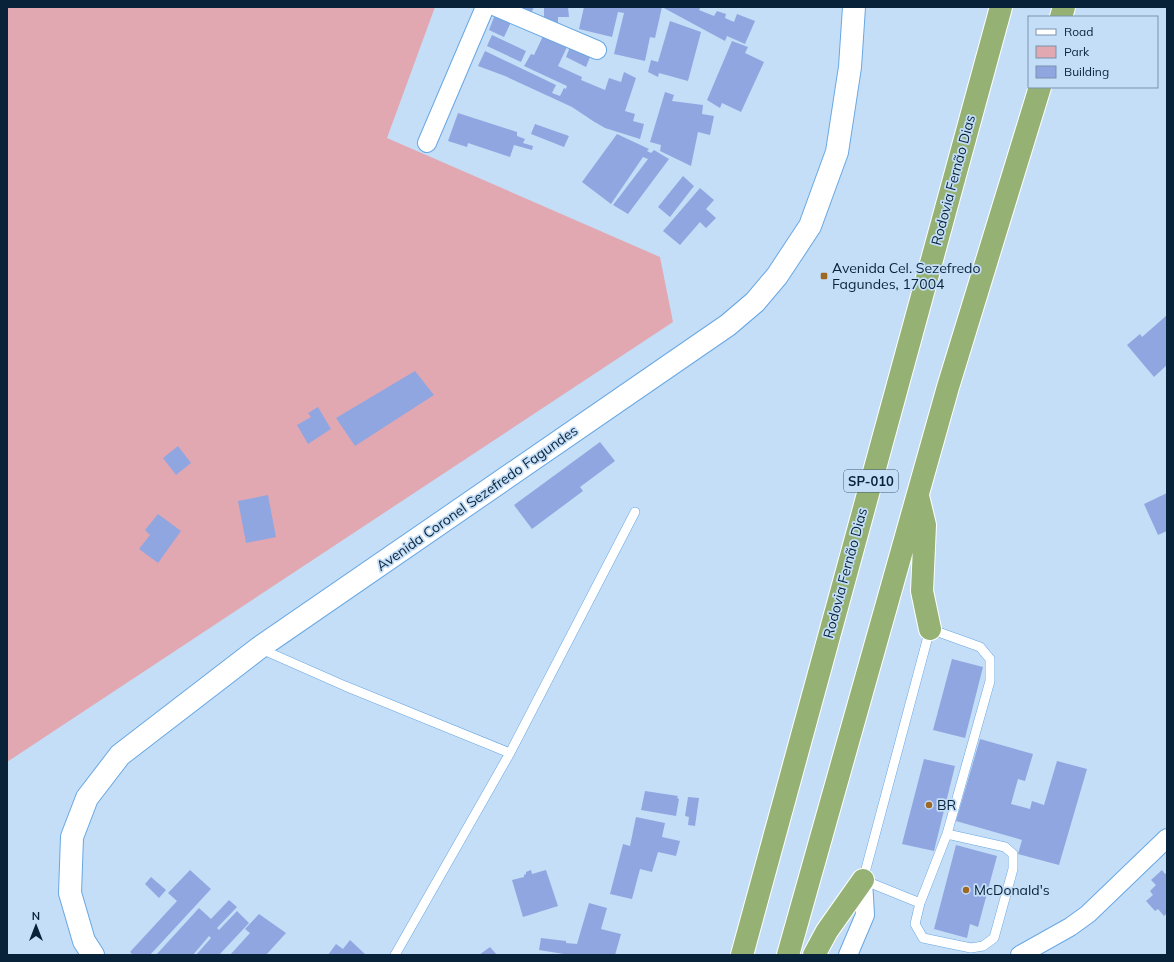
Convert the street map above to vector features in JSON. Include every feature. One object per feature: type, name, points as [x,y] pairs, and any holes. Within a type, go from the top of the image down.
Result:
[{"type":"highway","name":"Rodovia Fernão Dias","points":[[742,955],[1001,7]]},
{"type":"highway","name":"SP-010","points":[[788,955],[948,387],[1040,88]]},
{"type":"highway","points":[[918,494],[925,525],[922,591],[930,629]]},
{"type":"highway","points":[[814,955],[827,931],[863,880]]},
{"type":"main road","name":"Avenida Coronel Sezefredo Fagundes","points":[[93,955],[84,941],[70,893],[72,837],[87,798],[120,755],[259,648],[728,325],[755,302],[776,276],[810,226],[837,152],[850,68],[854,7]]},
{"type":"street","points":[[427,143],[486,7]]},
{"type":"street","points":[[496,7],[597,50]]},
{"type":"street","points":[[1020,955],[1070,927],[1088,914],[1167,838]]},
{"type":"street","points":[[848,955],[865,915],[863,880]]},
{"type":"lane","points":[[395,955],[510,753],[635,512]]},
{"type":"lane","points":[[920,903],[863,880],[930,629],[980,646],[990,659],[990,681],[947,834],[920,903],[915,924],[923,938],[971,948],[983,946],[994,938],[1013,869],[1013,854],[1005,847],[947,834]]},
{"type":"lane","points":[[259,648],[345,686],[510,753]]},
{"type":"green space","points":[[7,7],[435,7],[387,138],[660,257],[673,322],[7,762]]},
{"type":"building","points":[[518,7],[534,7],[531,13]]},
{"type":"building","points":[[544,7],[568,7],[569,17],[558,17],[558,25],[544,19]]},
{"type":"building","points":[[584,7],[662,7],[655,38],[650,37],[645,61],[614,54],[624,13],[618,12],[612,37],[579,29]]},
{"type":"building","points":[[662,7],[701,7],[699,10],[714,16],[717,11],[726,14],[725,18],[734,22],[737,14],[755,21],[745,44],[727,36],[725,41]]},
{"type":"building","points":[[496,12],[512,20],[504,37],[489,30]]},
{"type":"building","points":[[670,21],[701,32],[688,81],[659,73],[658,77],[648,72],[651,60],[658,62]]},
{"type":"building","points":[[544,34],[568,45],[558,66],[582,77],[581,80],[605,90],[609,78],[621,82],[624,72],[636,78],[625,111],[635,114],[633,121],[644,124],[640,139],[605,128],[572,107],[505,76],[478,66],[485,51],[556,85],[552,93],[560,96],[564,88],[566,89],[567,86],[524,66],[531,54],[534,55]]},
{"type":"building","points":[[492,35],[526,51],[521,62],[487,46]]},
{"type":"building","points":[[732,41],[748,47],[745,53],[764,62],[741,112],[722,103],[720,108],[707,100]]},
{"type":"building","points":[[570,47],[590,57],[586,67],[566,57]]},
{"type":"building","points":[[665,92],[674,95],[672,101],[703,105],[702,114],[714,116],[710,135],[698,132],[691,166],[660,151],[661,145],[650,142]]},
{"type":"building","points":[[458,113],[517,132],[517,136],[525,139],[523,143],[533,146],[532,150],[514,145],[510,157],[468,143],[467,147],[448,141]]},
{"type":"building","points":[[535,124],[569,136],[564,147],[531,134]]},
{"type":"building","points":[[617,134],[649,149],[647,151],[651,153],[654,150],[669,159],[628,214],[613,205],[648,159],[643,157],[611,204],[582,182]]},
{"type":"building","points":[[683,176],[694,186],[670,217],[658,207]]},
{"type":"building","points":[[700,188],[714,200],[706,209],[716,218],[706,228],[700,222],[680,245],[663,231]]},
{"type":"building","points":[[1167,315],[1167,365],[1154,377],[1127,345],[1140,334],[1142,337]]},
{"type":"building","points":[[415,371],[434,395],[355,446],[336,418]]},
{"type":"building","points":[[318,407],[331,429],[308,444],[297,425],[311,417],[308,413]]},
{"type":"building","points":[[600,442],[615,461],[580,487],[583,491],[532,529],[514,505]]},
{"type":"building","points":[[178,446],[191,463],[176,475],[163,458]]},
{"type":"building","points":[[1167,493],[1167,531],[1158,535],[1144,504]]},
{"type":"building","points":[[268,495],[276,537],[246,543],[238,501]]},
{"type":"building","points":[[158,514],[181,531],[158,563],[139,549],[150,535],[145,530]]},
{"type":"building","points":[[952,659],[983,667],[965,738],[933,730]]},
{"type":"building","points":[[980,739],[1033,754],[1025,781],[1018,779],[1011,804],[1030,809],[1032,801],[1044,805],[1057,761],[1087,769],[1059,865],[1018,854],[1022,840],[956,821]]},
{"type":"building","name":"BR","points":[[924,759],[955,766],[934,851],[902,844]]},
{"type":"building","points":[[645,791],[678,796],[677,798],[679,799],[676,816],[641,810]]},
{"type":"building","points":[[688,797],[699,798],[695,826],[688,825],[689,817],[685,816]]},
{"type":"building","points":[[636,817],[665,823],[662,837],[680,841],[676,856],[658,852],[652,872],[640,869],[632,899],[610,894],[623,844],[630,846]]},
{"type":"building","name":"McDonald's","points":[[956,845],[997,856],[978,927],[970,924],[967,938],[934,929]]},
{"type":"building","points":[[190,870],[211,889],[150,955],[133,955],[130,952],[177,901],[168,893]]},
{"type":"building","points":[[531,870],[532,874],[546,870],[558,906],[523,917],[512,880],[524,877],[526,872]]},
{"type":"building","points":[[1162,870],[1165,874],[1167,872],[1167,913],[1164,916],[1158,909],[1155,911],[1146,901],[1153,895],[1150,891],[1156,885],[1151,880]]},
{"type":"building","points":[[151,877],[166,890],[159,898],[145,884]]},
{"type":"building","points":[[229,900],[237,907],[217,928],[219,930],[237,911],[249,923],[219,955],[196,955],[211,938],[209,936],[193,955],[156,955],[199,908],[211,919]]},
{"type":"building","points":[[589,903],[607,908],[601,929],[621,934],[615,955],[570,955],[539,950],[541,938],[577,944]]},
{"type":"building","points":[[259,914],[286,933],[266,955],[230,955],[250,933],[245,929]]},
{"type":"building","points":[[350,940],[366,955],[328,955],[336,944],[343,949]]},
{"type":"building","points":[[490,947],[497,955],[479,955]]},
{"type":"place","name":"Avenida Cel. Sezefredo Fagundes, 17004","points":[[824,276]]},
{"type":"place","name":"BR","points":[[929,805]]},
{"type":"place","name":"McDonald's","points":[[966,890]]}]
